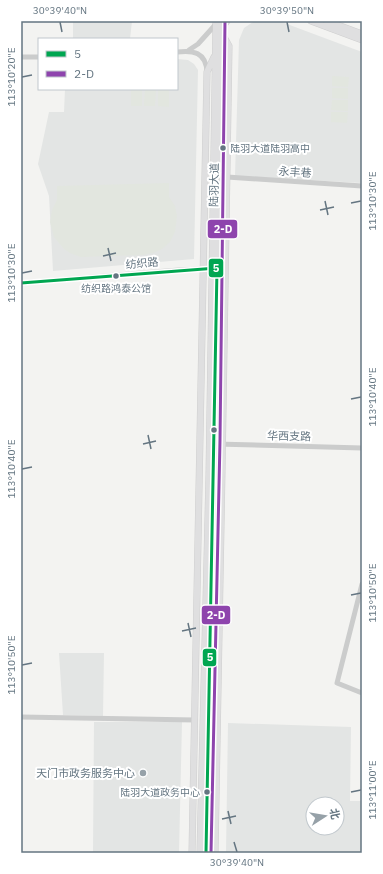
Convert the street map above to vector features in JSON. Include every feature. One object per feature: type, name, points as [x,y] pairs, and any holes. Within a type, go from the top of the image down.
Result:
[{"type":"main road","points":[[214,853],[223,444],[229,46],[220,30],[227,21]]},
{"type":"main road","points":[[311,21],[362,40]]},
{"type":"main road","points":[[327,21],[362,34]]},
{"type":"main road","name":"陆羽大道","points":[[200,853],[220,30],[216,22]]},
{"type":"main road","name":"陆羽大道","points":[[206,853],[215,444],[216,22]]},
{"type":"main road","points":[[192,853],[207,72],[215,56]]},
{"type":"street","points":[[178,52],[188,50],[198,44],[216,22]]},
{"type":"street","points":[[188,50],[196,52],[200,56],[206,64],[207,72]]},
{"type":"street","points":[[21,57],[38,57]]},
{"type":"street","name":"永丰巷","points":[[227,177],[362,186]]},
{"type":"street","name":"纺织路","points":[[21,283],[179,270],[225,268]]},
{"type":"street","name":"华西支路","points":[[215,444],[362,448]]},
{"type":"street","points":[[362,584],[337,684],[362,693]]},
{"type":"street","points":[[21,717],[195,720]]},
{"type":"shaded area","points":[[73,21],[132,21],[130,38],[73,38]]},
{"type":"shaded area","points":[[279,21],[362,52],[362,183],[235,176],[239,40],[244,28],[253,22]]},
{"type":"shaded area","points":[[178,59],[188,60],[194,64],[198,70],[194,259],[53,271],[49,196],[38,164],[49,112],[64,112],[65,90],[178,90]]},
{"type":"shaded area","points":[[332,76],[349,77],[348,87],[332,86]]},
{"type":"shaded area","points":[[332,88],[348,88],[348,99],[332,98]]},
{"type":"shaded area","points":[[131,90],[142,90],[142,106],[131,106]]},
{"type":"shaded area","points":[[145,90],[156,90],[155,106],[144,106]]},
{"type":"shaded area","points":[[158,90],[169,90],[169,107],[158,106]]},
{"type":"shaded area","points":[[332,100],[348,100],[348,111],[331,110]]},
{"type":"shaded area","points":[[331,112],[348,112],[347,123],[331,122]]},
{"type":"shaded area","points":[[169,183],[169,197],[175,206],[177,216],[175,232],[170,242],[162,249],[143,255],[81,257],[64,249],[54,237],[50,222],[52,210],[57,200],[57,186]]},
{"type":"shaded area","points":[[59,653],[104,653],[103,716],[63,715]]},
{"type":"shaded area","points":[[94,722],[182,722],[179,853],[93,853]]},
{"type":"shaded area","points":[[228,723],[351,727],[350,801],[362,801],[362,853],[226,853]]},
{"type":"transit line","name":"2-D","points":[[211,853],[220,440],[225,21]]},
{"type":"transit line","name":"5","points":[[21,283],[217,268],[206,853]]},
{"type":"place","name":"陆羽大道陆羽高中","points":[[223,148]]},
{"type":"place","name":"纺织路鸿泰公馆","points":[[116,276]]},
{"type":"place","name":"天门市政务服务中心","points":[[143,773]]},
{"type":"place","name":"陆羽大道政务中心","points":[[207,792]]}]
